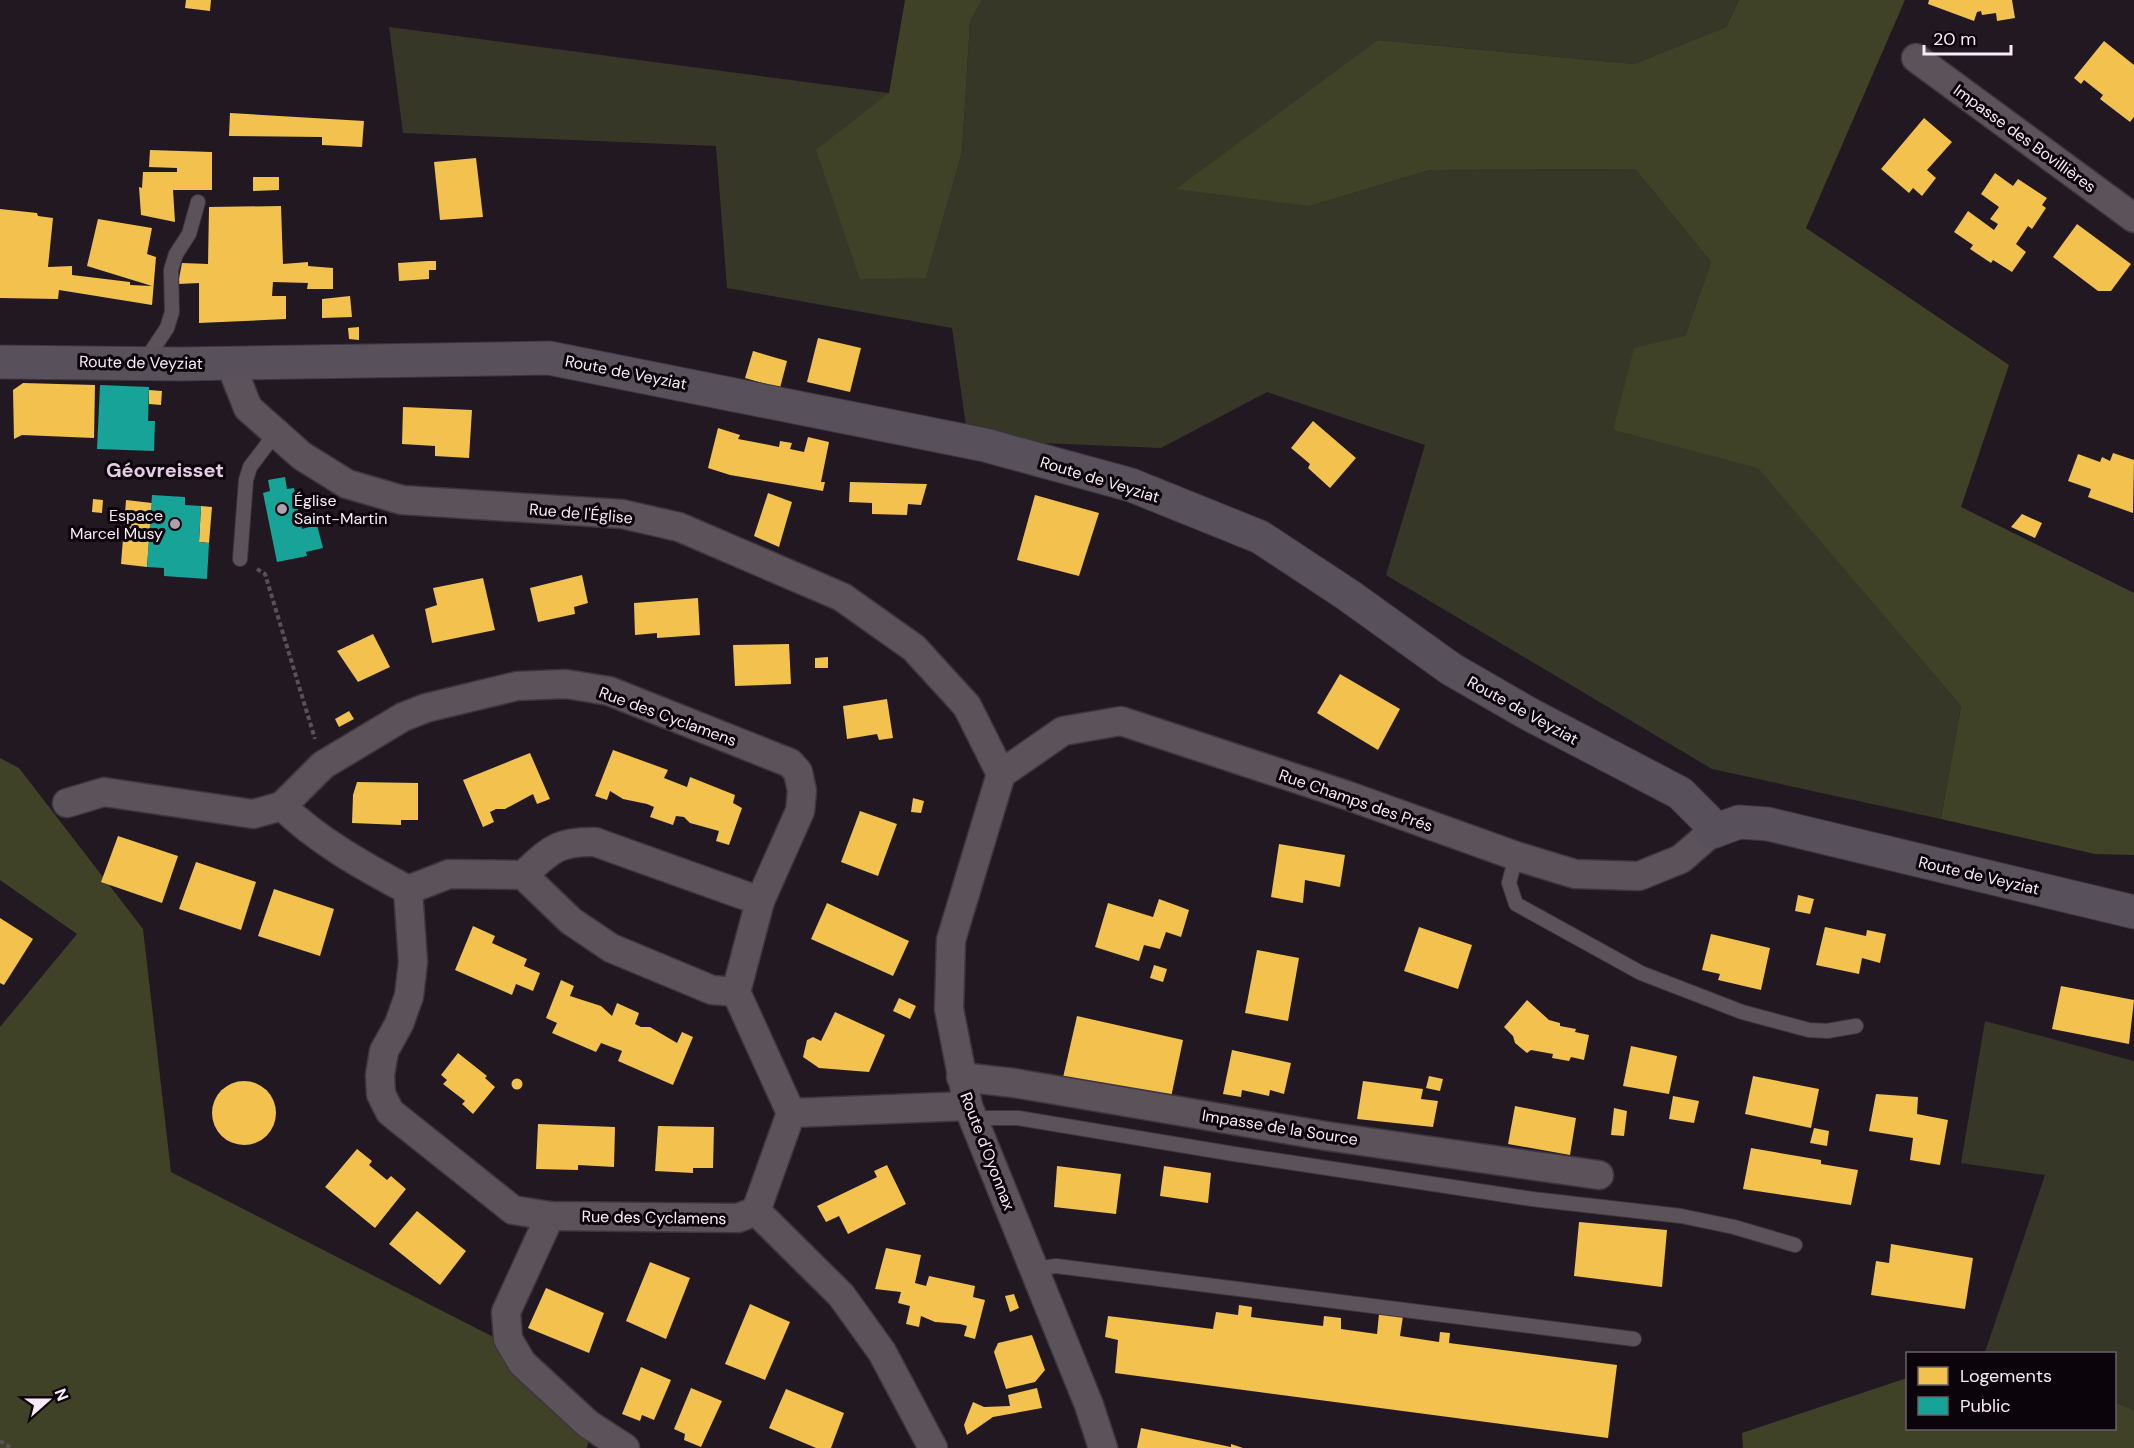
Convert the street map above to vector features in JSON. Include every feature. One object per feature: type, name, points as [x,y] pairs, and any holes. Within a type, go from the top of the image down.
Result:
[{"type":"street","name":"Impasse des Bovillières","points":[[1916,58],[2134,218]]},
{"type":"street","name":"Route de Veyziat","points":[[1,366],[145,362],[230,363],[549,358],[985,445],[1131,485],[1260,537],[1348,595],[1451,669],[1529,714],[1680,793],[1707,820],[1712,832],[1739,822],[1768,824],[2134,912]]},
{"type":"street","name":"Rue de l'Église","points":[[230,363],[248,408],[302,456],[347,484],[402,500],[622,514],[679,527],[842,597],[914,648],[967,706],[1001,774]]},
{"type":"street","name":"Rue des Cyclamens","points":[[67,803],[104,792],[253,814],[282,806],[323,765],[403,717],[426,708],[517,686],[566,684],[609,691],[790,763],[798,772],[802,791],[800,811],[760,901],[736,992]]},
{"type":"street","name":"Rue Champs des Prés","points":[[1001,774],[1064,730],[1121,722],[1346,795],[1516,856],[1575,874],[1639,876],[1681,859],[1712,832]]},
{"type":"street","name":"Route d'Oyonnax","points":[[1001,774],[951,940],[949,1009],[961,1077],[970,1112],[1089,1405],[1102,1448]]},
{"type":"street","points":[[282,806],[305,828],[408,890],[449,874],[523,876],[571,921],[611,948],[712,990],[736,992],[792,1113],[756,1211],[841,1294],[882,1352],[933,1448]]},
{"type":"street","points":[[523,876],[550,850],[570,842],[595,842],[760,901]]},
{"type":"street","name":"Rue des Cyclamens","points":[[408,890],[413,962],[409,996],[399,1024],[384,1051],[380,1074],[381,1094],[390,1112],[404,1125],[513,1210],[550,1216],[738,1218],[756,1211]]},
{"type":"street","name":"Impasse de la Source","points":[[961,1077],[1014,1083],[1326,1136],[1599,1175]]},
{"type":"street","points":[[792,1113],[970,1112]]},
{"type":"street","points":[[550,1216],[506,1312],[508,1338],[522,1363],[588,1424],[625,1448]]},
{"type":"lane","points":[[145,362],[167,328],[172,312],[171,270],[176,254],[189,234],[198,202]]},
{"type":"lane","points":[[240,560],[246,480],[250,467],[275,434]]},
{"type":"lane","points":[[1516,856],[1509,883],[1510,892],[1516,904],[1641,973],[1742,1012],[1809,1030],[1827,1031],[1856,1026]]},
{"type":"lane","points":[[970,1112],[1532,1199],[1681,1216],[1734,1227],[1795,1245]]},
{"type":"lane","points":[[1035,1269],[1068,1268],[1634,1339]]},
{"type":"path","points":[[265,574],[323,765]]},
{"type":"path","points":[[0,1441],[10,1448]]},
{"type":"green space","points":[[905,0],[982,0],[970,22],[962,153],[926,278],[860,279],[816,150],[889,93]]},
{"type":"green space","points":[[982,0],[1739,0],[1726,27],[1634,64],[1378,40],[1310,206],[1430,170],[1635,169],[1711,262],[1685,336],[1613,430],[1758,467],[1961,706],[1941,819],[1712,769],[1386,575],[1425,445],[1267,392],[1161,448],[968,440],[952,328],[727,288],[716,146],[403,133],[389,27],[889,93],[860,278],[926,278],[962,153],[970,22]]},
{"type":"green space","points":[[1739,0],[1905,0],[1806,228],[2009,365],[1961,507],[2134,593],[2134,855],[2095,854],[1941,819],[1961,706],[1758,468],[1613,430],[1634,348],[1685,336],[1711,262],[1635,169],[1430,170],[1310,206],[1176,189],[1378,40],[1634,64],[1726,27]]},
{"type":"green space","points":[[0,758],[19,768],[143,929],[171,1172],[505,1343],[595,1411],[587,1448],[0,1448],[0,1027],[77,934],[0,880]]},
{"type":"green space","points":[[1985,1021],[2134,1061],[2134,1410],[2116,1402],[2116,1352],[1985,1352],[2045,1175],[1961,1163]]},
{"type":"green space","points":[[1906,1378],[1906,1430],[2116,1430],[2116,1402],[2134,1410],[2134,1448],[1743,1448],[1742,1433]]},
{"type":"building: Logements","points":[[186,0],[211,0],[210,11],[185,8]]},
{"type":"building: Logements","points":[[1929,0],[2012,0],[2015,18],[1997,21],[1996,13],[1982,15],[1981,11],[1977,12],[1974,21],[1928,4]]},
{"type":"building: Logements","points":[[2104,41],[2134,65],[2134,117],[2130,122],[2100,99],[2103,95],[2084,80],[2081,84],[2074,78]]},
{"type":"building: Logements","points":[[230,113],[364,121],[362,147],[322,145],[322,137],[229,136]]},
{"type":"building: Logements","points":[[1924,118],[1952,142],[1927,170],[1936,178],[1922,196],[1913,188],[1909,193],[1881,169]]},
{"type":"building: Logements","points":[[150,150],[212,152],[212,190],[173,190],[175,222],[141,215],[139,187],[142,188],[143,172],[177,172],[177,168],[149,167]]},
{"type":"building: Logements","points":[[476,158],[483,217],[440,220],[434,162]]},
{"type":"building: Logements","points":[[1995,173],[2013,186],[2018,179],[2047,198],[2042,205],[2046,208],[2032,229],[2028,226],[2016,244],[2026,252],[2012,272],[1993,260],[1991,263],[1970,249],[1973,245],[1954,232],[1968,211],[1994,230],[1998,224],[1990,219],[1999,207],[1981,194]]},
{"type":"building: Logements","points":[[253,177],[279,177],[279,190],[253,191]]},
{"type":"building: Logements","points":[[281,206],[283,264],[308,262],[308,266],[333,268],[333,289],[307,289],[308,283],[273,282],[272,296],[286,296],[286,319],[199,323],[199,283],[178,284],[182,263],[208,264],[209,207]]},
{"type":"building: Logements","points":[[0,209],[37,213],[38,216],[53,218],[48,267],[72,266],[72,275],[130,282],[130,285],[152,286],[87,266],[98,219],[152,228],[147,254],[156,257],[152,305],[59,290],[58,299],[0,298]]},
{"type":"building: Logements","points":[[2077,224],[2131,264],[2111,291],[2098,291],[2053,257]]},
{"type":"building: Logements","points":[[436,261],[436,270],[429,270],[429,279],[399,281],[398,263]]},
{"type":"building: Logements","points":[[350,296],[352,317],[322,318],[322,299]]},
{"type":"building: Logements","points":[[359,327],[359,340],[349,339],[348,328]]},
{"type":"building: Logements","points":[[818,338],[861,348],[850,392],[807,382]]},
{"type":"building: Logements","points":[[753,351],[787,361],[780,388],[745,378]]},
{"type":"building: Logements","points":[[23,383],[95,385],[94,438],[22,435],[14,439],[13,390]]},
{"type":"building: Logements","points":[[149,390],[162,391],[161,405],[149,404]]},
{"type":"building: Logements","points":[[403,407],[472,410],[469,458],[435,456],[435,446],[402,444]]},
{"type":"building: Logements","points":[[1313,421],[1356,458],[1330,488],[1308,468],[1310,464],[1291,448]]},
{"type":"building: Logements","points":[[718,428],[740,435],[738,439],[779,447],[780,441],[792,443],[790,449],[804,452],[808,437],[829,442],[821,482],[825,482],[823,491],[730,475],[708,468]]},
{"type":"building: Logements","points":[[2113,453],[2134,460],[2133,513],[2088,497],[2091,489],[2068,481],[2078,454],[2100,462],[2102,457],[2110,461]]},
{"type":"building: Logements","points":[[850,482],[927,484],[921,505],[908,504],[907,515],[872,514],[872,503],[849,502]]},
{"type":"building: Logements","points":[[768,493],[792,502],[779,547],[754,536]]},
{"type":"building: Logements","points":[[1035,495],[1099,513],[1079,576],[1017,560]]},
{"type":"building: Logements","points":[[93,499],[103,500],[102,513],[92,512]]},
{"type":"building: Logements","points":[[126,500],[152,503],[147,567],[121,564]]},
{"type":"building: Logements","points":[[201,506],[212,507],[209,543],[199,542]]},
{"type":"building: Logements","points":[[2022,514],[2042,523],[2035,538],[2011,527]]},
{"type":"building: Logements","points":[[582,575],[588,603],[574,607],[575,614],[538,622],[530,588]]},
{"type":"building: Logements","points":[[483,578],[495,630],[432,643],[425,609],[437,605],[433,588]]},
{"type":"building: Logements","points":[[698,598],[700,635],[657,638],[657,633],[635,635],[634,603]]},
{"type":"building: Logements","points":[[373,634],[390,667],[358,682],[337,651]]},
{"type":"building: Logements","points":[[789,644],[791,684],[735,686],[733,645]]},
{"type":"building: Logements","points":[[828,657],[828,668],[815,668],[815,658]]},
{"type":"building: Logements","points":[[1340,674],[1400,709],[1378,750],[1317,713]]},
{"type":"building: Logements","points":[[887,699],[893,738],[879,740],[877,734],[847,739],[843,706]]},
{"type":"building: Logements","points":[[349,711],[354,719],[339,727],[335,719]]},
{"type":"building: Logements","points":[[613,750],[668,770],[664,778],[687,787],[690,777],[735,795],[733,803],[742,808],[729,845],[716,841],[719,831],[690,823],[684,817],[676,816],[673,825],[650,817],[654,807],[647,804],[623,799],[610,791],[607,800],[595,796]]},
{"type":"building: Logements","points":[[530,753],[550,799],[537,804],[533,794],[505,809],[496,809],[490,812],[494,822],[483,827],[463,780]]},
{"type":"building: Logements","points":[[357,782],[418,783],[418,820],[401,820],[401,825],[352,823],[353,795]]},
{"type":"building: Logements","points":[[913,798],[924,801],[921,813],[911,812]]},
{"type":"building: Logements","points":[[860,811],[897,824],[878,876],[841,862]]},
{"type":"building: Logements","points":[[118,836],[178,856],[162,903],[101,882]]},
{"type":"building: Logements","points":[[1279,844],[1345,855],[1340,887],[1305,880],[1303,903],[1271,897]]},
{"type":"building: Logements","points":[[196,862],[256,882],[241,930],[179,909]]},
{"type":"building: Logements","points":[[274,889],[334,909],[320,956],[258,936]]},
{"type":"building: Logements","points":[[1798,895],[1814,899],[1810,914],[1795,911]]},
{"type":"building: Logements","points":[[1159,899],[1189,910],[1181,937],[1166,932],[1160,949],[1144,945],[1139,961],[1095,947],[1108,903],[1153,917]]},
{"type":"building: Logements","points":[[827,903],[909,941],[893,976],[811,939]]},
{"type":"building: Logements","points":[[0,918],[33,939],[4,985],[0,983]]},
{"type":"building: Logements","points":[[473,926],[495,936],[492,943],[527,959],[524,966],[540,973],[533,991],[516,984],[512,995],[455,970]]},
{"type":"building: Logements","points":[[1419,927],[1472,945],[1458,989],[1404,971]]},
{"type":"building: Logements","points":[[1825,927],[1866,936],[1867,930],[1886,934],[1880,963],[1862,958],[1859,974],[1816,965]]},
{"type":"building: Logements","points":[[1711,934],[1770,948],[1761,990],[1718,980],[1720,974],[1702,970]]},
{"type":"building: Logements","points":[[1257,950],[1299,958],[1288,1021],[1245,1013]]},
{"type":"building: Logements","points":[[1154,965],[1167,969],[1163,982],[1150,978]]},
{"type":"building: Logements","points":[[561,980],[574,986],[570,996],[601,1006],[612,1016],[617,1003],[639,1013],[635,1024],[641,1027],[650,1027],[677,1043],[682,1032],[693,1037],[673,1085],[618,1061],[622,1051],[601,1043],[596,1052],[552,1033],[557,1023],[546,1018]]},
{"type":"building: Logements","points":[[2061,986],[2134,1000],[2129,1044],[2052,1029]]},
{"type":"building: Logements","points":[[899,998],[916,1006],[910,1019],[893,1011]]},
{"type":"building: Logements","points":[[1527,1000],[1549,1020],[1560,1023],[1560,1026],[1576,1029],[1575,1032],[1589,1035],[1584,1060],[1571,1057],[1569,1061],[1552,1058],[1553,1054],[1531,1050],[1527,1053],[1515,1043],[1513,1036],[1504,1027]]},
{"type":"building: Logements","points":[[835,1012],[885,1035],[869,1072],[819,1068],[803,1057],[807,1040],[813,1037],[821,1041]]},
{"type":"building: Logements","points":[[1077,1016],[1183,1040],[1169,1107],[1062,1082]]},
{"type":"building: Logements","points":[[1631,1046],[1677,1056],[1669,1094],[1623,1086]]},
{"type":"building: Logements","points":[[1232,1050],[1291,1063],[1284,1094],[1270,1090],[1269,1096],[1242,1090],[1241,1097],[1223,1094]]},
{"type":"building: Logements","points":[[458,1053],[487,1076],[485,1078],[495,1087],[473,1114],[462,1104],[465,1101],[443,1084],[447,1080],[441,1075]]},
{"type":"building: Logements","points":[[1429,1076],[1443,1079],[1440,1091],[1426,1088]]},
{"type":"building: Logements","points":[[1753,1076],[1819,1089],[1811,1128],[1745,1114]]},
{"type":"building: Logements","points":[[517,1078],[523,1084],[517,1090],[511,1084]]},
{"type":"building: Logements","points":[[244,1081],[256,1083],[267,1090],[274,1101],[276,1113],[274,1125],[267,1136],[256,1143],[244,1145],[232,1143],[221,1136],[214,1125],[212,1113],[214,1101],[221,1090],[232,1083]]},
{"type":"building: Logements","points":[[1363,1081],[1423,1089],[1421,1099],[1438,1101],[1433,1127],[1357,1119]]},
{"type":"building: Logements","points":[[1876,1094],[1918,1097],[1917,1114],[1948,1120],[1940,1165],[1910,1160],[1913,1138],[1869,1131]]},
{"type":"building: Logements","points":[[1673,1096],[1699,1101],[1694,1123],[1669,1119]]},
{"type":"building: Logements","points":[[1515,1106],[1576,1118],[1570,1155],[1508,1144]]},
{"type":"building: Logements","points":[[1614,1108],[1627,1111],[1624,1136],[1611,1135]]},
{"type":"building: Logements","points":[[538,1124],[615,1127],[614,1167],[578,1165],[578,1170],[536,1169]]},
{"type":"building: Logements","points":[[658,1126],[714,1127],[713,1168],[693,1168],[693,1173],[655,1171]]},
{"type":"building: Logements","points":[[1814,1128],[1829,1131],[1827,1146],[1810,1143]]},
{"type":"building: Logements","points":[[1751,1148],[1821,1160],[1821,1164],[1858,1170],[1851,1205],[1743,1189]]},
{"type":"building: Logements","points":[[357,1149],[372,1161],[369,1165],[387,1180],[391,1176],[406,1189],[375,1228],[325,1187]]},
{"type":"building: Logements","points":[[887,1165],[906,1204],[848,1234],[839,1216],[826,1222],[817,1206],[877,1177],[874,1171]]},
{"type":"building: Logements","points":[[1057,1166],[1121,1174],[1116,1214],[1054,1207]]},
{"type":"building: Logements","points":[[1164,1166],[1211,1173],[1208,1203],[1160,1196]]},
{"type":"building: Logements","points":[[417,1211],[466,1251],[440,1285],[389,1244]]},
{"type":"building: Logements","points":[[1579,1222],[1667,1230],[1662,1287],[1574,1276]]},
{"type":"building: Logements","points":[[1891,1244],[1973,1258],[1965,1309],[1871,1295],[1876,1261],[1889,1263]]},
{"type":"building: Logements","points":[[886,1248],[921,1255],[915,1283],[926,1286],[929,1276],[975,1286],[973,1297],[985,1300],[975,1339],[964,1336],[967,1326],[960,1324],[935,1322],[921,1316],[919,1327],[906,1324],[910,1306],[898,1303],[901,1292],[875,1289]]},
{"type":"building: Logements","points":[[650,1262],[690,1278],[666,1339],[626,1321]]},
{"type":"building: Logements","points":[[546,1288],[604,1313],[589,1353],[528,1328]]},
{"type":"building: Logements","points":[[1014,1294],[1019,1308],[1010,1312],[1005,1296]]},
{"type":"building: Logements","points":[[750,1304],[790,1322],[765,1380],[725,1364]]},
{"type":"building: Logements","points":[[1239,1305],[1252,1307],[1251,1317],[1323,1326],[1324,1316],[1341,1318],[1341,1329],[1377,1334],[1379,1314],[1403,1316],[1400,1336],[1439,1342],[1440,1332],[1450,1333],[1449,1343],[1617,1365],[1608,1438],[1115,1373],[1118,1340],[1105,1337],[1108,1316],[1213,1329],[1216,1312],[1238,1315]]},
{"type":"building: Logements","points":[[1032,1335],[1045,1370],[1035,1382],[1006,1389],[994,1352],[998,1343]]},
{"type":"building: Logements","points":[[641,1367],[671,1380],[654,1420],[642,1415],[640,1421],[622,1414]]},
{"type":"building: Logements","points":[[691,1388],[722,1401],[701,1447],[684,1440],[685,1434],[674,1429]]},
{"type":"building: Logements","points":[[1037,1388],[1042,1408],[993,1417],[967,1435],[964,1425],[973,1402],[984,1407],[1010,1406],[1008,1395]]},
{"type":"building: Logements","points":[[786,1389],[844,1413],[831,1448],[816,1448],[769,1428]]},
{"type":"building: Logements","points":[[1141,1428],[1231,1447],[1231,1444],[1243,1448],[1137,1448]]},
{"type":"building: Public","points":[[100,385],[149,387],[148,421],[155,421],[154,451],[97,449]]},
{"type":"building: Public","name":"Église Saint-Martin","points":[[285,477],[287,489],[294,488],[302,529],[317,525],[323,548],[306,552],[307,556],[277,562],[263,493],[270,491],[268,480]]},
{"type":"building: Public","name":"Espace Marcel Musy","points":[[152,495],[185,497],[185,505],[201,506],[199,542],[209,543],[207,579],[164,576],[164,568],[147,567]]},
{"type":"place","name":"Église Saint-Martin","points":[[282,509]]},
{"type":"place","name":"Espace Marcel Musy","points":[[175,524]]},
{"type":"district","name":"Géovreisset","points":[[165,470]]}]
